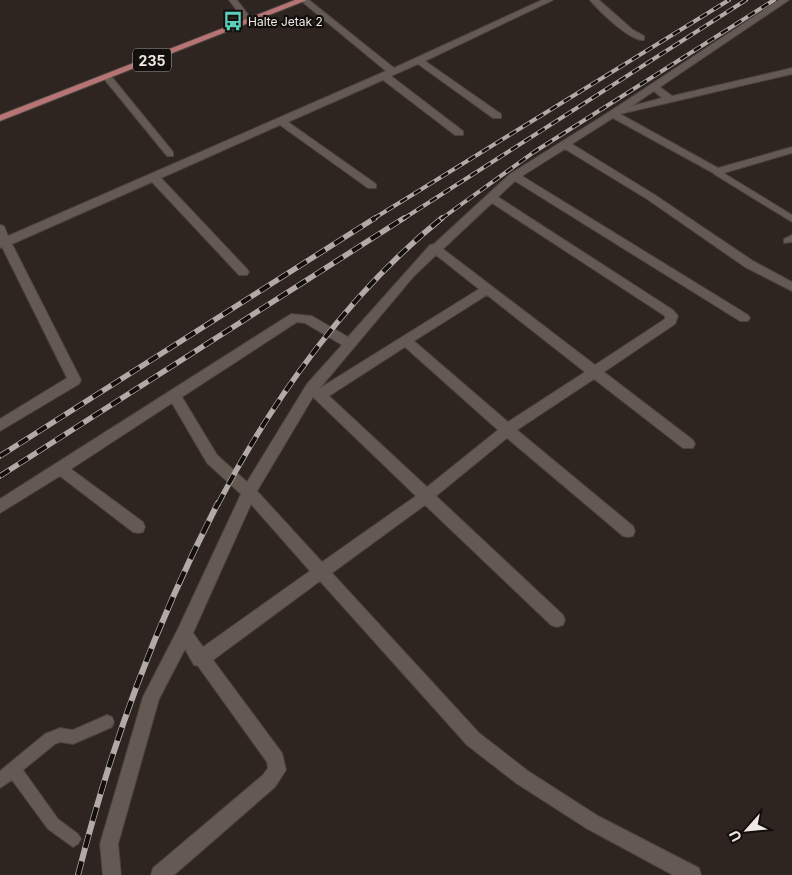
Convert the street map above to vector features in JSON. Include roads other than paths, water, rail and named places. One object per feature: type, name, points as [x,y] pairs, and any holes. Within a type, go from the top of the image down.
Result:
[{"type":"main road","name":"235","points":[[0,118],[108,78],[303,0]]},
{"type":"street","points":[[234,0],[249,21]]},
{"type":"street","points":[[303,0],[459,133]]},
{"type":"street","points":[[3,243],[388,74],[549,0]]},
{"type":"street","points":[[594,0],[630,32],[642,38]]},
{"type":"street","points":[[112,875],[110,844],[151,697],[184,634],[249,492],[348,343],[434,248],[514,176],[613,114],[785,0]]},
{"type":"street","points":[[418,60],[497,116]]},
{"type":"street","points":[[613,114],[792,71]]},
{"type":"street","points":[[654,87],[670,99]]},
{"type":"street","points":[[613,114],[717,172],[792,150]]},
{"type":"street","points":[[280,121],[372,186]]},
{"type":"street","points":[[564,144],[651,197],[749,264],[792,287]]},
{"type":"street","points":[[514,176],[744,318]]},
{"type":"street","points":[[154,177],[243,272]]},
{"type":"street","points":[[200,659],[319,571],[425,497],[507,430],[671,321],[672,316],[491,197]]},
{"type":"street","points":[[0,229],[3,243],[74,380],[0,426]]},
{"type":"street","points":[[434,248],[688,444]]},
{"type":"street","points":[[315,392],[406,341],[487,289]]},
{"type":"street","points":[[0,507],[295,317],[308,319],[348,343]]},
{"type":"street","points":[[406,341],[507,430],[628,531]]},
{"type":"street","points":[[315,392],[556,620]]},
{"type":"street","points":[[174,395],[212,459],[249,492],[473,739],[522,777],[592,822],[692,875]]},
{"type":"street","points":[[60,468],[138,527]]},
{"type":"street","points":[[160,875],[269,781],[277,770],[276,759],[200,659],[184,634]]},
{"type":"lane","points":[[108,78],[170,154]]},
{"type":"lane","points":[[717,172],[792,219]]},
{"type":"lane","points":[[0,781],[50,739],[60,735],[73,737],[107,722]]},
{"type":"lane","points":[[13,769],[53,824],[73,839]]},
{"type":"railway","points":[[373,219],[729,0]]},
{"type":"railway","points":[[403,219],[746,0]]},
{"type":"railway","points":[[441,219],[534,152],[774,0]]},
{"type":"railway","points":[[0,456],[375,218]]},
{"type":"railway","points":[[0,476],[404,218]]},
{"type":"railway","points":[[218,504],[263,425],[316,349],[376,279],[408,247],[442,218]]},
{"type":"railway","points":[[78,875],[105,778],[137,685],[174,594],[218,503]]},
{"type":"place","name":"Halte Jetak 2","points":[[233,21]]}]
